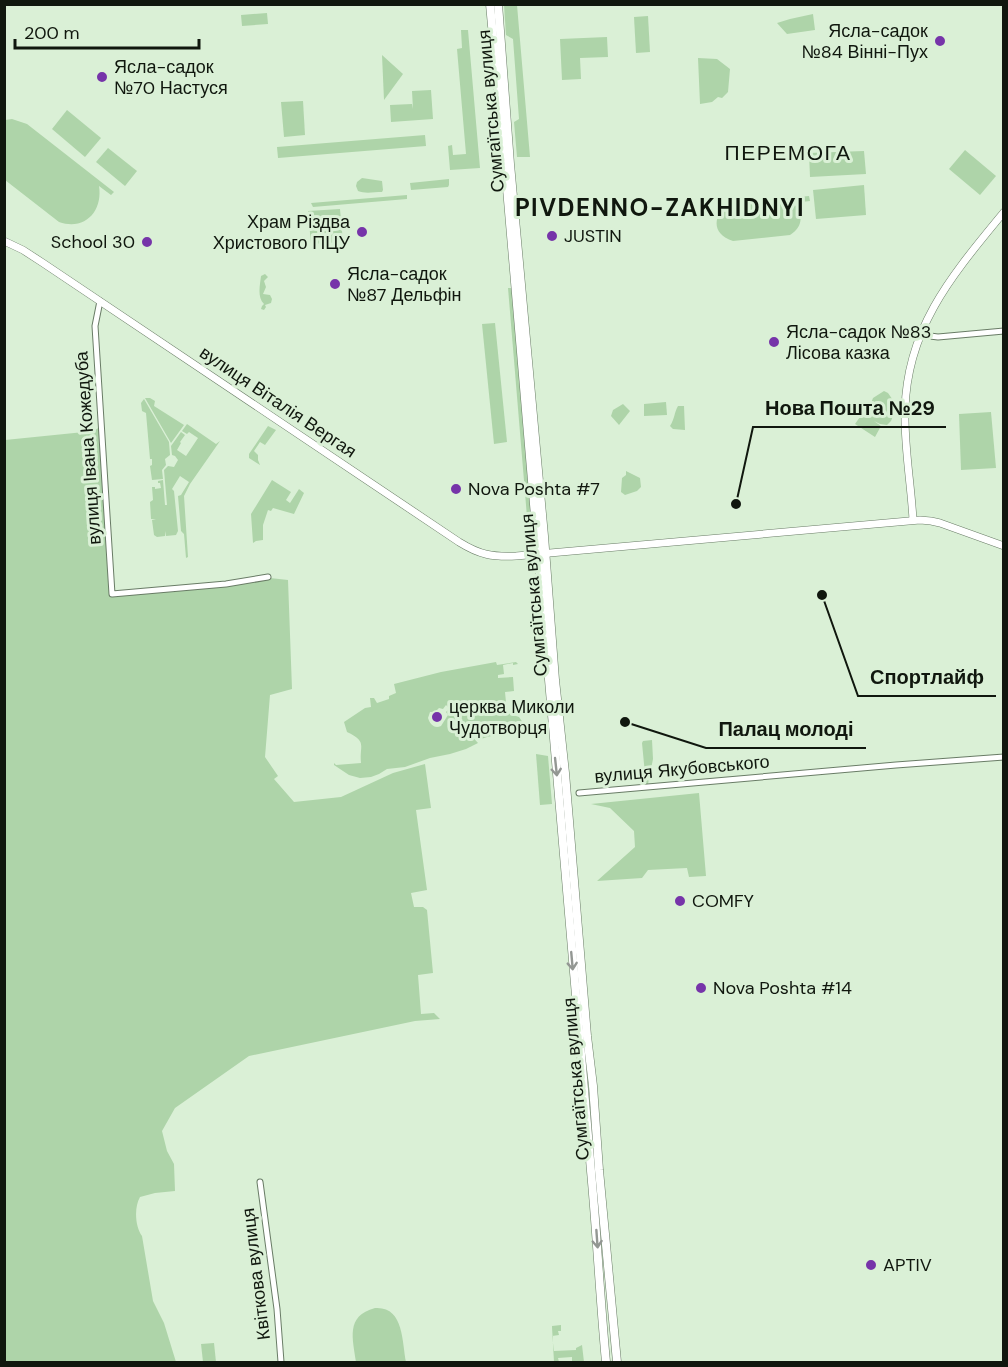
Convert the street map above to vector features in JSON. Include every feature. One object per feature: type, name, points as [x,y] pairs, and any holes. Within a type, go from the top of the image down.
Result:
[{"type":"main road","name":"Сумгаїтська вулиця","points":[[490,4],[593,1086],[593,1148],[606,1362]]},
{"type":"main road","name":"Сумгаїтська вулиця","points":[[498,4],[542,554]]},
{"type":"main road","name":"Сумгаїтська вулиця","points":[[593,1148],[617,1362]]},
{"type":"street","points":[[913,520],[905,407],[910,367],[931,311],[945,288],[1004,212]]},
{"type":"street","name":"вулиця Віталія Вергая","points":[[4,241],[22,250],[100,301],[473,551],[494,557],[542,554],[913,520],[932,520],[1004,546]]},
{"type":"street","name":"вулиця Івана Кожедуба","points":[[100,301],[95,326],[112,594],[226,584],[268,577]]},
{"type":"street","points":[[923,330],[930,336],[938,337],[1004,331]]},
{"type":"street","name":"вулиця Якубовського","points":[[579,793],[1004,757]]},
{"type":"street","name":"Квіткова вулиця","points":[[260,1182],[281,1362]]},
{"type":"green space","points":[[504,5],[517,5],[530,157],[517,157],[514,122],[519,119],[513,39],[506,35]]},
{"type":"green space","points":[[267,13],[268,24],[242,26],[241,15]]},
{"type":"green space","points":[[813,14],[815,30],[787,34],[777,23],[790,19]]},
{"type":"green space","points":[[648,16],[650,52],[636,53],[634,17]]},
{"type":"green space","points":[[461,30],[468,30],[480,168],[450,170],[448,146],[452,145],[453,155],[466,154],[457,49],[462,48]]},
{"type":"green space","points":[[607,37],[608,57],[580,58],[581,79],[562,80],[560,39]]},
{"type":"green space","points":[[382,55],[403,74],[384,100]]},
{"type":"green space","points":[[698,58],[717,59],[730,69],[728,92],[722,98],[718,97],[712,102],[700,104]]},
{"type":"green space","points":[[431,90],[433,119],[391,122],[390,105],[412,104],[413,109],[412,91]]},
{"type":"green space","points":[[303,101],[305,135],[284,137],[281,102]]},
{"type":"green space","points":[[67,110],[101,138],[85,157],[52,129]]},
{"type":"green space","points":[[12,119],[27,124],[114,192],[111,195],[99,186],[98,203],[90,217],[77,224],[59,222],[5,180],[5,120]]},
{"type":"green space","points":[[425,135],[426,146],[278,158],[277,147]]},
{"type":"green space","points":[[108,148],[137,171],[125,186],[96,162]]},
{"type":"green space","points":[[965,150],[996,176],[980,195],[949,169]]},
{"type":"green space","points":[[864,151],[866,174],[810,177],[809,153]]},
{"type":"green space","points":[[362,178],[382,181],[382,192],[358,191],[357,182]]},
{"type":"green space","points":[[449,179],[448,187],[411,190],[410,183]]},
{"type":"green space","points":[[864,185],[866,215],[816,219],[813,190]]},
{"type":"green space","points":[[407,195],[407,199],[313,207],[311,203]]},
{"type":"green space","points":[[809,196],[810,201],[793,203],[799,212],[800,224],[790,235],[733,241],[725,238],[717,228],[718,216],[727,206],[734,203]]},
{"type":"green space","points":[[340,209],[343,242],[311,244],[308,211]]},
{"type":"green space","points":[[265,274],[268,277],[264,281],[266,287],[263,294],[270,295],[272,299],[271,303],[265,305],[264,310],[261,309],[264,304],[260,298],[260,291],[261,276]]},
{"type":"green space","points":[[508,288],[513,288],[534,540],[529,541]]},
{"type":"green space","points":[[495,323],[507,442],[494,444],[482,324]]},
{"type":"green space","points":[[884,391],[897,406],[887,425],[874,421],[881,426],[875,437],[855,424],[862,414],[866,416],[873,398]]},
{"type":"green space","points":[[145,398],[155,401],[154,406],[184,425],[171,443]]},
{"type":"green space","points":[[144,399],[169,442],[170,455],[165,459],[166,465],[162,470],[163,479],[152,480],[150,466],[152,459],[150,459],[146,413],[142,411],[141,403]]},
{"type":"green space","points":[[666,402],[667,415],[644,416],[644,404]]},
{"type":"green space","points":[[623,404],[630,411],[619,425],[611,416],[613,410]]},
{"type":"green space","points":[[678,406],[684,406],[685,430],[673,429],[670,426]]},
{"type":"green space","points":[[991,412],[996,468],[961,470],[959,414]]},
{"type":"green space","points":[[187,424],[216,444],[220,441],[184,496],[188,557],[186,558],[178,496],[189,482],[180,476],[172,489],[178,531],[176,535],[166,536],[165,531],[165,536],[154,535],[152,520],[156,519],[151,519],[150,502],[153,500],[152,487],[161,488],[158,481],[163,480],[165,505],[167,505],[164,470],[168,466],[174,467],[178,460],[172,455],[171,446],[181,432],[185,435],[177,450],[186,456],[198,438],[189,432],[187,434],[182,431]]},
{"type":"green space","points":[[101,426],[112,594],[270,578],[288,580],[292,689],[270,695],[265,757],[278,776],[274,779],[294,802],[341,797],[393,773],[425,764],[431,808],[416,810],[427,890],[411,893],[414,907],[423,907],[427,910],[433,973],[418,975],[421,1014],[434,1013],[440,1019],[415,1021],[249,1056],[175,1108],[162,1131],[167,1151],[174,1164],[175,1191],[140,1197],[136,1217],[142,1236],[153,1301],[164,1323],[176,1362],[5,1362],[5,440],[94,431]]},
{"type":"green space","points":[[268,426],[276,430],[265,445],[260,442],[254,451],[258,455],[260,465],[249,458],[249,454]]},
{"type":"green space","points":[[626,471],[640,478],[641,487],[625,495],[621,492],[622,478],[626,475]]},
{"type":"green space","points":[[272,480],[291,492],[286,500],[290,503],[299,489],[304,493],[294,514],[273,508],[271,511],[268,510],[263,525],[263,540],[253,543],[251,514]]},
{"type":"green space","points":[[496,662],[497,665],[516,662],[518,664],[503,665],[504,674],[498,675],[498,678],[513,677],[514,691],[505,692],[507,713],[519,717],[528,730],[479,740],[446,705],[443,709],[439,708],[435,712],[430,712],[428,718],[431,724],[436,727],[441,726],[448,715],[446,712],[448,710],[478,743],[466,749],[405,767],[387,769],[371,777],[360,778],[349,775],[334,765],[334,763],[336,765],[361,763],[360,741],[347,732],[344,722],[365,708],[371,707],[370,698],[374,698],[377,703],[389,699],[389,696],[396,693],[394,684],[441,672]]},
{"type":"green space","points":[[652,740],[653,759],[648,784],[645,784],[642,743]]},
{"type":"green space","points":[[536,754],[548,756],[552,804],[540,805]]},
{"type":"green space","points":[[699,793],[706,876],[689,877],[687,868],[648,870],[642,878],[597,881],[635,847],[634,831],[610,808],[591,804]]},
{"type":"green space","points":[[375,1308],[392,1313],[396,1319],[400,1327],[406,1362],[356,1362],[353,1337],[355,1323],[365,1312]]},
{"type":"green space","points":[[561,1325],[559,1335],[553,1336],[552,1326]]},
{"type":"green space","points":[[214,1343],[216,1362],[203,1362],[201,1344]]},
{"type":"green space","points":[[553,1343],[554,1351],[576,1350],[582,1345],[584,1362],[572,1362],[572,1357],[558,1358],[559,1362],[554,1362]]},
{"type":"place","name":"Ясла-садок №84 Вінні-Пух","points":[[940,41]]},
{"type":"place","name":"Ясла-садок №70 Настуся","points":[[102,77]]},
{"type":"place","name":"Храм Різдва Христового ПЦУ","points":[[362,232]]},
{"type":"place","name":"JUSTIN","points":[[552,236]]},
{"type":"place","name":"School 30","points":[[147,242]]},
{"type":"place","name":"Ясла-садок №87 Дельфін","points":[[335,284]]},
{"type":"place","name":"Ясла-садок №83 Лісова казка","points":[[774,342]]},
{"type":"place","name":"Nova Poshta #7","points":[[456,489]]},
{"type":"place","name":"Нова Пошта №29","points":[[736,504]]},
{"type":"place","name":"Спортлайф","points":[[822,595]]},
{"type":"place","name":"церква Миколи Чудотворця","points":[[437,717]]},
{"type":"place","name":"Палац молоді","points":[[625,722]]},
{"type":"place","name":"COMFY","points":[[680,901]]},
{"type":"place","name":"Nova Poshta #14","points":[[701,988]]},
{"type":"place","name":"APTIV","points":[[871,1265]]},
{"type":"district","name":"ПЕРЕМОГА","points":[[788,153]]},
{"type":"district","name":"PIVDENNO-ZAKHIDNYI","points":[[660,208]]}]
